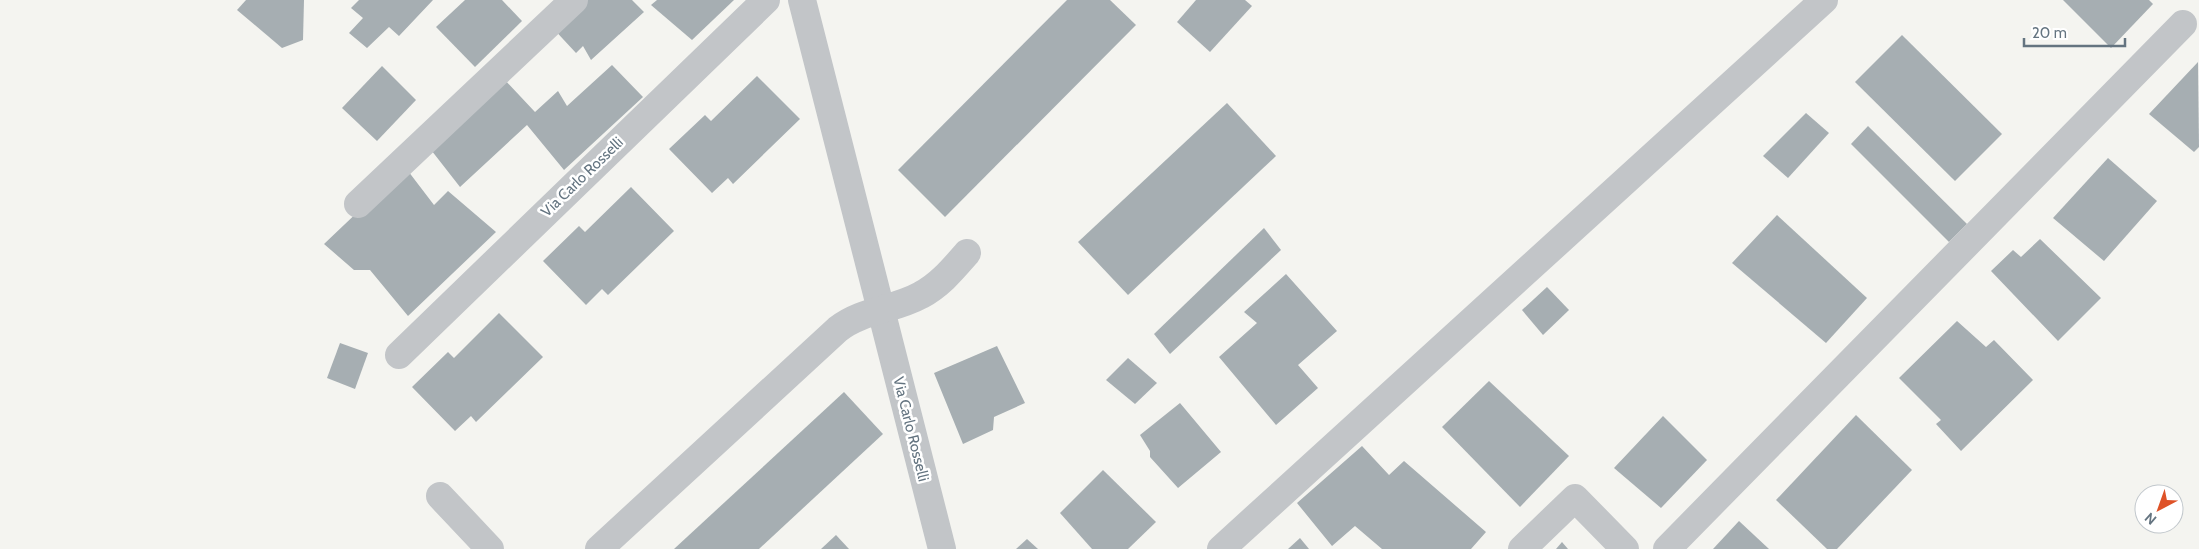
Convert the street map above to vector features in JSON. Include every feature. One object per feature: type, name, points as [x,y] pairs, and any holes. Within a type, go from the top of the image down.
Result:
[{"type":"street","points":[[358,204],[574,0]]},
{"type":"street","name":"Via Carlo Rosselli","points":[[399,355],[766,0]]},
{"type":"street","name":"Via Carlo Rosselli","points":[[802,0],[942,549]]},
{"type":"street","points":[[1221,549],[1824,0]]},
{"type":"street","points":[[1668,549],[2183,24]]},
{"type":"street","points":[[599,549],[838,329],[854,319],[920,296],[945,278],[967,253]]},
{"type":"street","points":[[440,496],[490,549]]},
{"type":"street","points":[[1522,549],[1575,498],[1625,549]]},
{"type":"building","points":[[246,0],[304,0],[303,40],[282,48],[237,10]]},
{"type":"building","points":[[359,0],[433,0],[399,36],[389,27],[367,48],[349,33],[363,18],[351,8]]},
{"type":"building","points":[[465,0],[502,0],[522,21],[475,67],[436,27]]},
{"type":"building","points":[[578,0],[632,0],[644,12],[591,60],[583,46],[576,53],[550,25]]},
{"type":"building","points":[[657,0],[734,0],[692,40],[651,5]]},
{"type":"building","points":[[1067,0],[1110,0],[1136,25],[945,217],[898,170]]},
{"type":"building","points":[[1196,0],[1245,0],[1252,6],[1210,52],[1177,22]]},
{"type":"building","points":[[2063,0],[2149,0],[2153,4],[2111,48]]},
{"type":"building","points":[[1902,35],[2002,134],[1955,181],[1855,82]]},
{"type":"building","points":[[2198,62],[2199,147],[2194,152],[2149,114]]},
{"type":"building","points":[[612,65],[643,97],[564,170],[527,125],[460,187],[428,146],[503,78],[535,112],[558,91],[567,106]]},
{"type":"building","points":[[382,66],[416,100],[377,141],[342,108]]},
{"type":"building","points":[[757,76],[800,119],[733,184],[728,178],[712,193],[669,149],[705,115],[711,121]]},
{"type":"building","points":[[1227,103],[1276,156],[1128,295],[1078,242]]},
{"type":"building","points":[[1806,113],[1829,133],[1788,178],[1763,156]]},
{"type":"building","points":[[1868,126],[1967,224],[1949,242],[1851,144]]},
{"type":"building","points":[[2108,158],[2157,201],[2104,261],[2053,218]]},
{"type":"building","points":[[405,167],[434,205],[448,191],[496,232],[408,316],[370,270],[354,270],[324,244]]},
{"type":"building","points":[[631,187],[674,231],[608,295],[602,289],[586,305],[543,261],[579,226],[585,232]]},
{"type":"building","points":[[1777,215],[1867,298],[1826,343],[1732,263]]},
{"type":"building","points":[[1264,228],[1281,250],[1170,354],[1154,334]]},
{"type":"building","points":[[2040,239],[2101,298],[2058,341],[1991,271],[2013,250],[2021,257]]},
{"type":"building","points":[[1286,274],[1337,331],[1298,365],[1318,388],[1276,425],[1219,357],[1257,323],[1244,312]]},
{"type":"building","points":[[1547,287],[1569,310],[1543,335],[1522,310]]},
{"type":"building","points":[[499,313],[543,357],[476,422],[471,416],[455,431],[412,387],[448,352],[454,358]]},
{"type":"building","points":[[1957,321],[1986,347],[1994,340],[2033,380],[1961,451],[1936,424],[1941,420],[1899,378]]},
{"type":"building","points":[[340,343],[368,353],[355,389],[327,378]]},
{"type":"building","points":[[997,346],[1025,403],[994,417],[993,430],[963,444],[934,373]]},
{"type":"building","points":[[1128,358],[1157,383],[1135,404],[1106,380]]},
{"type":"building","points":[[1489,381],[1569,456],[1520,507],[1442,427]]},
{"type":"building","points":[[844,392],[883,434],[759,549],[674,549]]},
{"type":"building","points":[[1180,403],[1221,452],[1178,488],[1150,457],[1150,451],[1140,435]]},
{"type":"building","points":[[1856,415],[1912,470],[1837,549],[1827,549],[1776,500]]},
{"type":"building","points":[[1663,416],[1707,460],[1661,508],[1614,468]]},
{"type":"building","points":[[1362,446],[1389,475],[1404,461],[1486,532],[1471,549],[1382,549],[1355,526],[1332,546],[1297,503]]},
{"type":"building","points":[[1103,470],[1156,522],[1128,549],[1092,549],[1060,513]]},
{"type":"building","points":[[1739,521],[1769,549],[1713,549]]},
{"type":"building","points":[[836,535],[849,549],[821,549]]},
{"type":"building","points":[[1300,538],[1309,549],[1288,549]]},
{"type":"building","points":[[1027,539],[1038,549],[1016,549]]},
{"type":"building","points":[[1562,542],[1568,549],[1556,549]]}]
